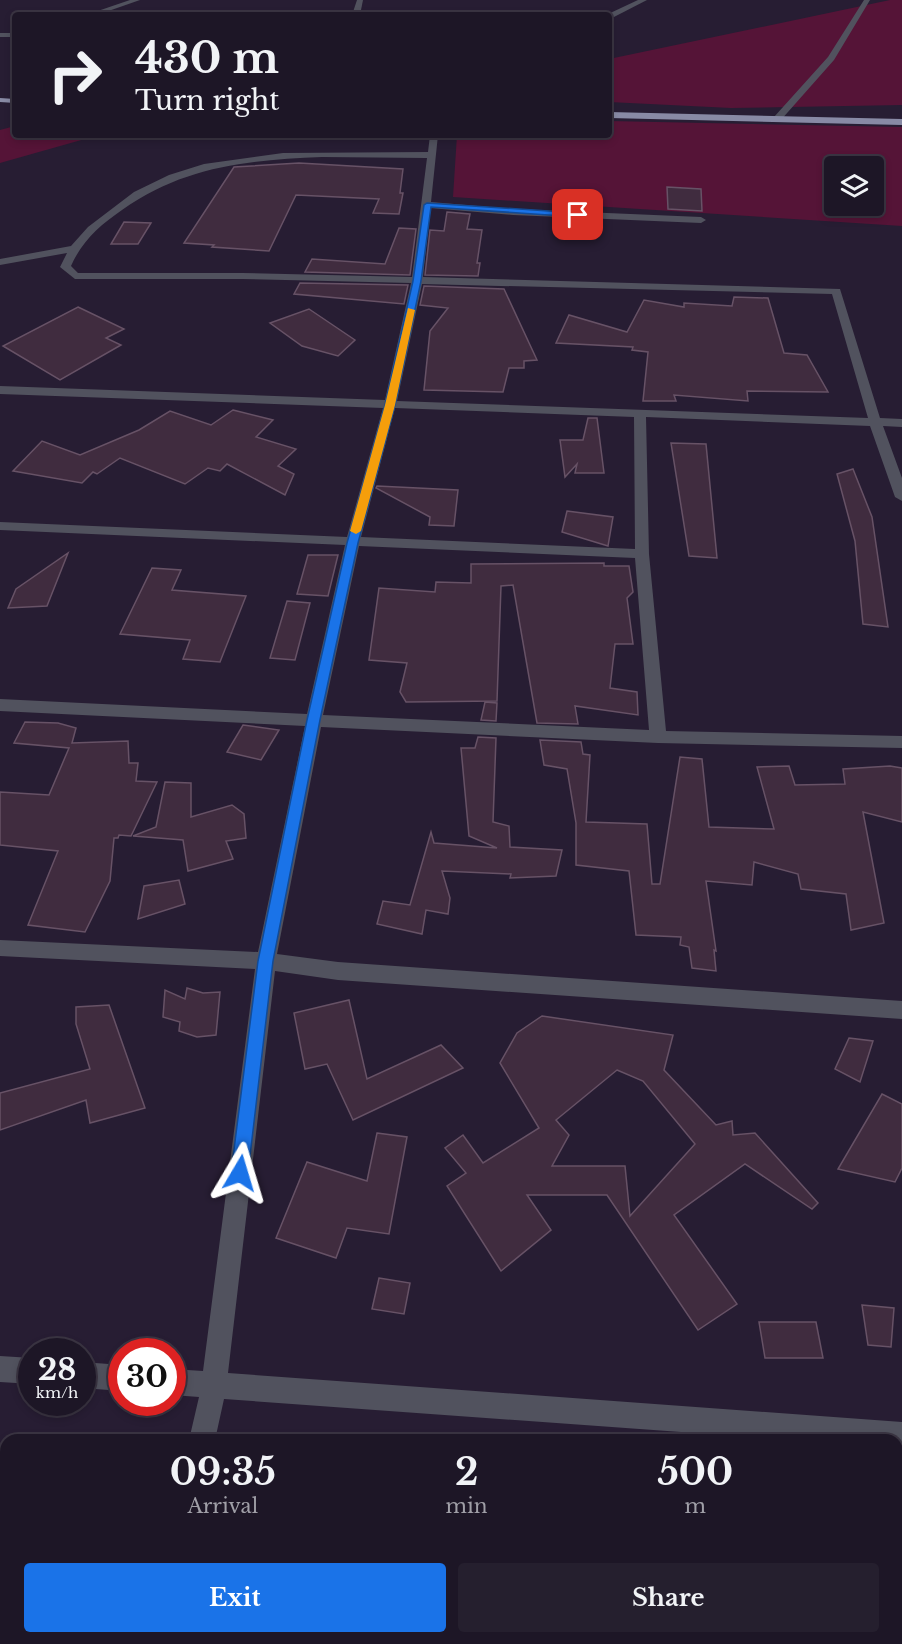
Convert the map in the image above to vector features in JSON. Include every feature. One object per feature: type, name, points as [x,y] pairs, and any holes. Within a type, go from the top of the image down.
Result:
[{"type":"highway","points":[[612,115],[902,122]]},
{"type":"street","points":[[99,12],[137,0]]},
{"type":"street","points":[[612,15],[644,0]]},
{"type":"street","points":[[777,119],[831,58],[867,0]]},
{"type":"street","points":[[203,1434],[214,1385],[266,961],[314,720],[353,543],[390,405],[417,281],[434,138]]},
{"type":"street","points":[[433,155],[281,155],[205,167],[141,192],[87,231],[72,249],[65,267],[75,276],[242,276],[836,291],[875,422],[902,497]]},
{"type":"street","points":[[427,205],[513,212],[701,220]]},
{"type":"street","points":[[0,262],[72,249]]},
{"type":"street","points":[[0,390],[902,423]]},
{"type":"street","points":[[640,412],[642,554],[658,737]]},
{"type":"street","points":[[0,526],[642,554]]},
{"type":"street","points":[[0,705],[658,737],[902,742]]},
{"type":"street","points":[[0,948],[266,961],[338,970],[902,1010]]},
{"type":"street","points":[[0,1369],[18,1370]]},
{"type":"street","points":[[186,1383],[888,1434]]},
{"type":"shaded area","points":[[890,0],[902,0],[902,105],[731,108],[612,102],[612,58]]},
{"type":"shaded area","points":[[612,121],[902,127],[902,226],[453,197],[457,138],[612,138]]},
{"type":"shaded area","points":[[12,127],[12,138],[88,138],[0,163],[0,130]]},
{"type":"building","points":[[299,163],[403,169],[400,193],[403,193],[399,214],[373,213],[379,199],[296,195],[269,251],[184,243],[234,167]]},
{"type":"building","points":[[667,187],[701,189],[702,211],[668,209]]},
{"type":"building","points":[[447,212],[470,214],[467,229],[482,230],[477,263],[480,263],[478,276],[425,275],[430,230],[444,231]]},
{"type":"building","points":[[124,222],[151,223],[138,244],[111,244]]},
{"type":"building","points":[[399,228],[416,229],[410,275],[305,272],[312,259],[385,264]]},
{"type":"building","points":[[300,283],[408,285],[404,304],[294,294]]},
{"type":"building","points":[[424,286],[504,289],[537,360],[524,361],[524,368],[509,368],[503,392],[424,390],[430,331],[448,308],[420,305]]},
{"type":"building","points":[[734,297],[768,298],[784,353],[807,355],[828,392],[747,391],[748,401],[674,395],[676,401],[643,401],[648,352],[632,350],[633,347],[556,343],[569,315],[627,332],[644,300],[684,307],[684,303],[732,306]]},
{"type":"building","points":[[78,307],[124,329],[106,338],[121,345],[60,380],[3,346]]},
{"type":"building","points":[[309,309],[355,340],[338,356],[302,346],[270,323]]},
{"type":"building","points":[[233,410],[273,420],[256,437],[296,449],[278,466],[294,474],[285,495],[227,464],[220,471],[208,468],[185,484],[120,458],[97,474],[93,472],[82,483],[13,471],[42,441],[80,455],[139,430],[170,411],[211,425]]},
{"type":"building","points":[[588,418],[597,418],[604,473],[575,473],[577,464],[565,477],[560,440],[583,440]]},
{"type":"building","points":[[671,443],[706,444],[717,558],[689,556]]},
{"type":"building","points":[[853,469],[872,517],[888,627],[863,624],[855,541],[837,474]]},
{"type":"building","points":[[377,486],[458,490],[454,526],[429,525],[430,517],[376,488]]},
{"type":"building","points":[[567,511],[613,517],[608,546],[562,532]]},
{"type":"building","points":[[68,553],[47,606],[8,608],[16,589]]},
{"type":"building","points":[[308,555],[338,555],[328,596],[297,594]]},
{"type":"building","points":[[604,563],[604,566],[629,566],[633,592],[627,598],[633,644],[615,644],[610,688],[637,692],[638,715],[575,706],[578,724],[537,723],[513,585],[501,586],[497,701],[406,702],[400,692],[407,663],[369,660],[379,588],[435,592],[436,582],[471,583],[471,564]]},
{"type":"building","points":[[152,568],[181,570],[172,590],[246,596],[220,662],[183,659],[190,640],[120,634]]},
{"type":"building","points":[[287,601],[310,603],[295,660],[270,658]]},
{"type":"building","points":[[485,702],[497,703],[496,721],[481,720]]},
{"type":"building","points":[[25,722],[58,723],[76,728],[72,743],[128,741],[129,763],[138,763],[136,781],[157,782],[131,836],[119,835],[118,838],[114,838],[110,881],[85,932],[28,925],[58,851],[0,845],[0,792],[49,795],[69,748],[14,743]]},
{"type":"building","points":[[243,725],[279,730],[261,760],[227,752]]},
{"type":"building","points":[[478,737],[496,738],[493,822],[509,826],[510,847],[562,850],[556,876],[510,878],[511,874],[442,871],[450,898],[448,914],[426,910],[422,934],[377,924],[383,901],[410,905],[431,832],[434,843],[497,848],[469,836],[461,748],[475,748]]},
{"type":"building","points":[[540,740],[581,742],[583,754],[590,755],[586,822],[647,824],[652,884],[660,884],[680,757],[702,759],[709,827],[774,829],[757,767],[789,766],[795,785],[845,784],[843,769],[890,766],[902,768],[902,822],[863,812],[884,923],[851,930],[846,894],[801,889],[798,874],[754,862],[752,885],[706,881],[716,951],[714,950],[716,971],[692,968],[689,947],[680,945],[681,937],[636,935],[629,871],[576,865],[576,823],[567,769],[544,765]]},
{"type":"building","points":[[165,782],[191,783],[191,817],[232,805],[244,814],[246,838],[226,841],[233,859],[188,871],[183,840],[133,836],[156,827]]},
{"type":"building","points":[[179,880],[185,904],[138,919],[144,886]]},
{"type":"building","points":[[187,988],[203,993],[220,992],[216,1035],[197,1037],[179,1031],[180,1022],[163,1017],[165,990],[185,999]]},
{"type":"building","points":[[349,1000],[367,1079],[441,1045],[463,1068],[353,1120],[327,1064],[305,1069],[294,1013]]},
{"type":"building","points":[[109,1005],[145,1108],[90,1123],[86,1100],[0,1130],[0,1093],[90,1069],[76,1024],[76,1007]]},
{"type":"building","points":[[542,1016],[673,1035],[664,1070],[716,1125],[732,1121],[733,1135],[755,1133],[818,1203],[812,1209],[745,1164],[674,1215],[737,1304],[698,1330],[607,1195],[527,1195],[551,1230],[501,1271],[447,1186],[466,1173],[445,1148],[463,1135],[483,1163],[539,1128],[500,1063],[517,1033]],"holes":[[[617,1070],[643,1081],[695,1144],[630,1216],[625,1166],[552,1166],[569,1135],[556,1120]]]},
{"type":"building","points":[[849,1038],[873,1041],[860,1082],[835,1069]]},
{"type":"building","points":[[882,1094],[902,1104],[902,1168],[895,1182],[838,1169]]},
{"type":"building","points":[[377,1133],[407,1137],[389,1234],[347,1228],[336,1258],[276,1238],[307,1162],[367,1181]]},
{"type":"building","points":[[379,1278],[410,1283],[404,1314],[372,1309]]},
{"type":"building","points":[[862,1305],[894,1308],[891,1347],[868,1345]]},
{"type":"building","points":[[759,1322],[816,1322],[823,1358],[765,1358]]},
{"type":"slow traffic","points":[[356,531],[390,405],[411,310]]},
{"type":"route","points":[[240,1173],[266,961],[314,720],[353,543],[390,405],[417,281],[427,205],[578,215]]}]
